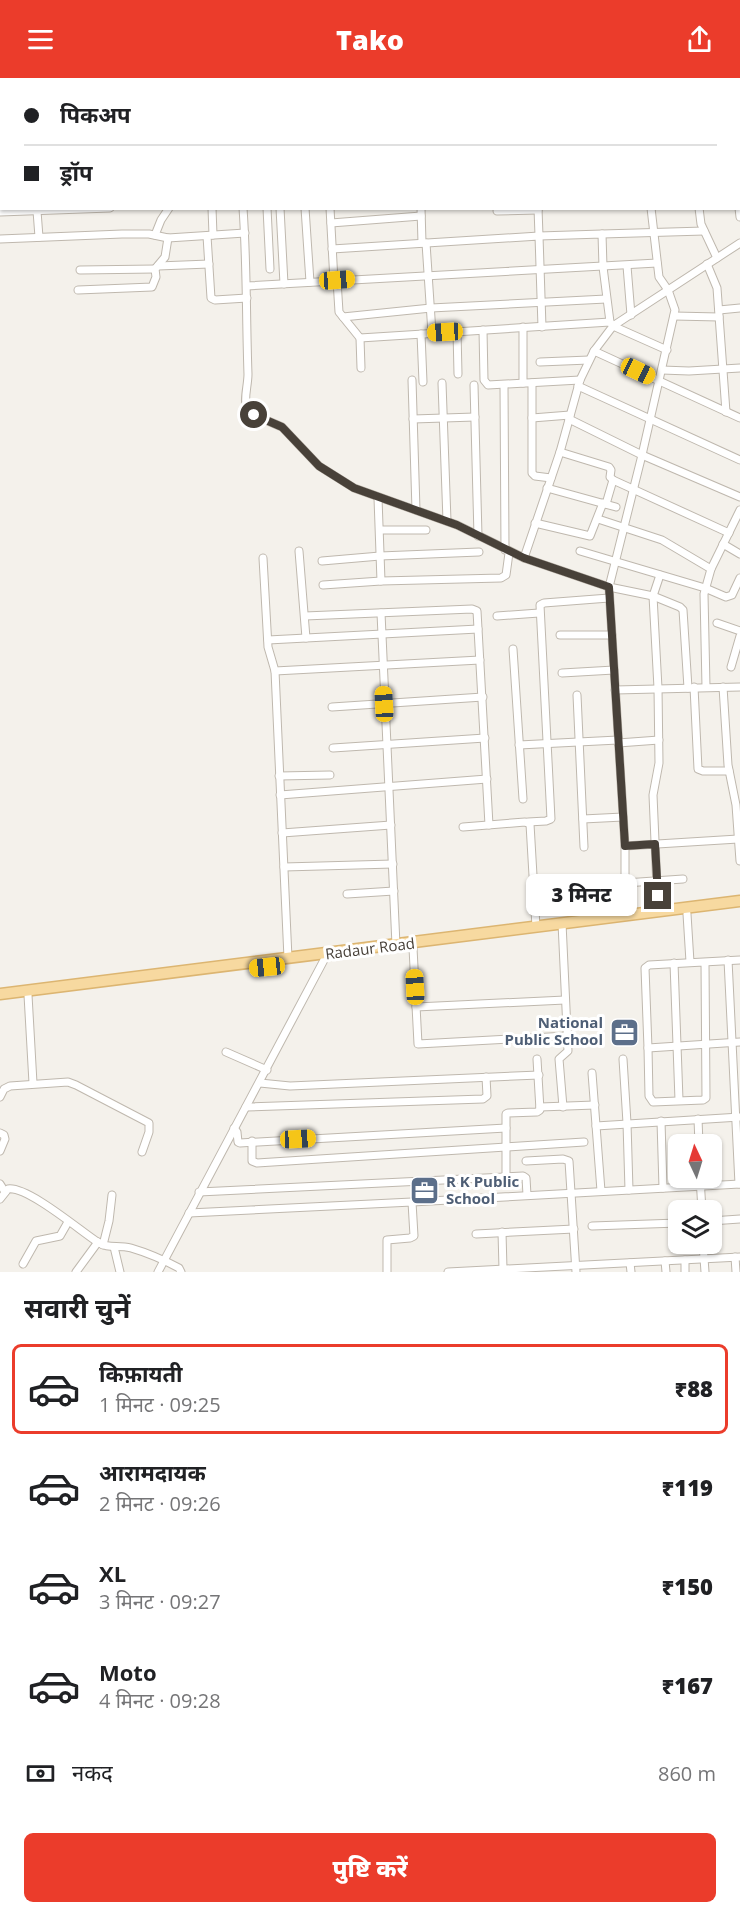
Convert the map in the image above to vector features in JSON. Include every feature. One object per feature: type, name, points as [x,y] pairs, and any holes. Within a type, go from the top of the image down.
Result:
[{"type":"main road","name":"Radaur Road","points":[[0,997],[324,960],[625,915],[740,901]]},
{"type":"main road","name":"Radaur Road","points":[[0,997],[536,927],[740,907]]},
{"type":"street","points":[[0,212],[61,210]]},
{"type":"street","points":[[155,235],[168,210]]},
{"type":"street","points":[[212,210],[209,264],[211,298],[215,300],[247,298]]},
{"type":"street","points":[[243,210],[247,286],[248,385],[245,402],[247,410],[282,427],[313,461],[354,488],[447,521],[524,558],[609,587],[653,596],[681,607],[698,769],[729,771]]},
{"type":"street","points":[[267,210],[270,269]]},
{"type":"street","points":[[280,210],[284,284]]},
{"type":"street","points":[[305,210],[310,282]]},
{"type":"street","points":[[330,210],[339,312],[360,338],[361,368]]},
{"type":"street","points":[[498,211],[518,210]]},
{"type":"street","points":[[538,210],[542,327]]},
{"type":"street","points":[[625,915],[625,846],[609,587],[674,316],[674,305],[659,277],[651,210]]},
{"type":"street","points":[[699,210],[704,231],[717,258]]},
{"type":"street","points":[[37,211],[39,237]]},
{"type":"street","points":[[331,223],[421,212],[432,333]]},
{"type":"street","points":[[332,249],[539,236],[704,231]]},
{"type":"street","points":[[0,239],[122,234],[155,235],[168,238],[245,233]]},
{"type":"street","points":[[524,558],[560,452],[579,383],[589,360],[611,324],[606,299],[602,234]]},
{"type":"street","points":[[78,290],[152,287],[157,268],[165,257],[168,238]]},
{"type":"street","points":[[360,338],[523,327],[611,324],[631,315],[740,243]]},
{"type":"street","points":[[247,286],[657,263]]},
{"type":"street","points":[[80,270],[209,264]]},
{"type":"street","points":[[707,264],[716,283],[726,412]]},
{"type":"street","points":[[627,266],[631,315]]},
{"type":"street","points":[[343,316],[430,308],[606,299]]},
{"type":"street","points":[[674,316],[719,314],[740,308]]},
{"type":"street","points":[[611,324],[667,350]]},
{"type":"street","points":[[523,327],[523,383]]},
{"type":"street","points":[[483,330],[484,383],[488,385],[532,382],[579,383],[740,460]]},
{"type":"street","points":[[457,331],[458,375]]},
{"type":"street","points":[[421,334],[423,382]]},
{"type":"street","points":[[594,351],[740,418]]},
{"type":"street","points":[[540,362],[589,360]]},
{"type":"street","points":[[662,370],[740,368]]},
{"type":"street","points":[[412,380],[416,510]]},
{"type":"street","points":[[532,382],[532,473],[535,476],[551,478]]},
{"type":"street","points":[[442,383],[447,521]]},
{"type":"street","points":[[474,385],[478,536]]},
{"type":"street","points":[[323,585],[501,578],[506,574],[504,385]]},
{"type":"street","points":[[413,419],[475,417]]},
{"type":"street","points":[[532,418],[570,417],[642,455],[740,497]]},
{"type":"street","points":[[560,452],[609,467],[610,477],[613,480],[729,533]]},
{"type":"street","points":[[535,523],[588,536],[592,534],[613,480]]},
{"type":"street","points":[[547,488],[616,507]]},
{"type":"street","points":[[378,498],[381,582]]},
{"type":"street","points":[[706,687],[703,606],[705,588],[711,569],[740,510]]},
{"type":"street","points":[[598,519],[663,540],[711,569]]},
{"type":"street","points":[[380,530],[426,530]]},
{"type":"street","points":[[723,544],[740,555]]},
{"type":"street","points":[[299,551],[306,638]]},
{"type":"street","points":[[580,551],[728,597],[732,595],[740,578]]},
{"type":"street","points":[[322,561],[479,552]]},
{"type":"street","points":[[263,558],[268,640],[274,671],[288,958]]},
{"type":"street","points":[[658,911],[653,790],[659,769],[659,740],[653,596],[660,575]]},
{"type":"street","points":[[463,827],[551,819],[540,605],[609,598]]},
{"type":"street","points":[[305,616],[475,609],[477,611],[489,825]]},
{"type":"street","points":[[381,613],[396,945]]},
{"type":"street","points":[[497,616],[539,613]]},
{"type":"street","points":[[717,623],[740,631]]},
{"type":"street","points":[[268,640],[478,629]]},
{"type":"street","points":[[560,635],[612,634]]},
{"type":"street","points":[[731,667],[740,636]]},
{"type":"street","points":[[513,649],[523,799]]},
{"type":"street","points":[[274,671],[480,660]]},
{"type":"street","points":[[562,673],[614,670]]},
{"type":"street","points":[[723,687],[729,771],[736,786],[738,805],[740,861]]},
{"type":"street","points":[[615,690],[740,687]]},
{"type":"street","points":[[577,695],[584,847]]},
{"type":"street","points":[[332,707],[483,697]]},
{"type":"street","points":[[333,748],[485,738]]},
{"type":"street","points":[[519,745],[580,741],[659,740]]},
{"type":"street","points":[[279,776],[330,775]]},
{"type":"street","points":[[280,795],[487,779]]},
{"type":"street","points":[[583,819],[623,817]]},
{"type":"street","points":[[528,822],[536,927]]},
{"type":"street","points":[[282,833],[391,825]]},
{"type":"street","points":[[625,846],[739,841]]},
{"type":"street","points":[[284,867],[393,864]]},
{"type":"street","points":[[625,883],[683,879]]},
{"type":"street","points":[[347,894],[394,891]]},
{"type":"street","points":[[687,914],[690,962]]},
{"type":"street","points":[[562,926],[567,1036],[567,1052],[560,1059],[563,1107]]},
{"type":"street","points":[[413,948],[418,1044],[567,1036]]},
{"type":"street","points":[[158,1272],[324,960]]},
{"type":"street","points":[[722,1183],[740,1184],[736,1042],[728,960]]},
{"type":"street","points":[[705,962],[706,1098],[653,1102],[650,1099],[645,968],[649,964],[740,960]]},
{"type":"street","points":[[674,963],[679,1100]]},
{"type":"street","points":[[28,995],[33,1083]]},
{"type":"street","points":[[416,1007],[565,1000]]},
{"type":"street","points":[[648,1048],[736,1042]]},
{"type":"street","points":[[226,1052],[267,1070]]},
{"type":"street","points":[[506,1176],[506,1113],[540,1110],[537,1059]]},
{"type":"street","points":[[623,1059],[629,1190]]},
{"type":"street","points":[[592,1073],[601,1191]]},
{"type":"street","points":[[260,1083],[290,1086],[539,1075]]},
{"type":"street","points":[[246,1107],[483,1099],[487,1096],[486,1077]]},
{"type":"street","points":[[0,1097],[6,1087],[62,1082],[76,1085],[147,1121],[150,1125],[149,1132],[142,1152]]},
{"type":"street","points":[[540,1107],[595,1105]]},
{"type":"street","points":[[596,1126],[738,1117]]},
{"type":"street","points":[[698,1119],[699,1134]]},
{"type":"street","points":[[661,1121],[663,1188]]},
{"type":"street","points":[[234,1128],[238,1142],[506,1128]]},
{"type":"street","points":[[0,1133],[5,1139],[0,1151]]},
{"type":"street","points":[[252,1141],[252,1161],[257,1163],[584,1142]]},
{"type":"street","points":[[526,1161],[563,1159],[569,1161],[576,1269]]},
{"type":"street","points":[[199,1192],[525,1176],[527,1196]]},
{"type":"street","points":[[0,1184],[5,1192]]},
{"type":"street","points":[[189,1213],[412,1203],[668,1187]]},
{"type":"street","points":[[0,1199],[8,1189],[15,1188],[32,1196],[100,1244],[130,1248],[163,1260],[179,1268],[181,1272]]},
{"type":"street","points":[[76,1272],[100,1244],[109,1221],[112,1195]]},
{"type":"street","points":[[387,1272],[387,1240],[414,1236],[412,1203]]},
{"type":"street","points":[[722,1220],[740,1219]]},
{"type":"street","points":[[23,1264],[36,1241],[60,1236],[68,1222]]},
{"type":"street","points":[[592,1226],[668,1223]]},
{"type":"street","points":[[476,1234],[574,1229]]},
{"type":"street","points":[[502,1232],[503,1269]]},
{"type":"street","points":[[114,1247],[120,1272]]},
{"type":"street","points":[[704,1254],[705,1272]]},
{"type":"street","points":[[448,1272],[576,1269],[610,1264],[737,1257],[736,1272]]},
{"type":"street","points":[[685,1260],[685,1272]]},
{"type":"street","points":[[665,1261],[666,1272]]},
{"type":"street","points":[[630,1263],[631,1272]]},
{"type":"street","points":[[610,1264],[610,1272]]},
{"type":"place","name":"National Public School","points":[[624,1032]]},
{"type":"place","name":"R K Public School","points":[[425,1191]]},
{"type":"route","points":[[254,415],[282,427],[313,461],[354,488],[457,525],[509,553],[609,587],[625,846],[655,844],[658,896]]}]
